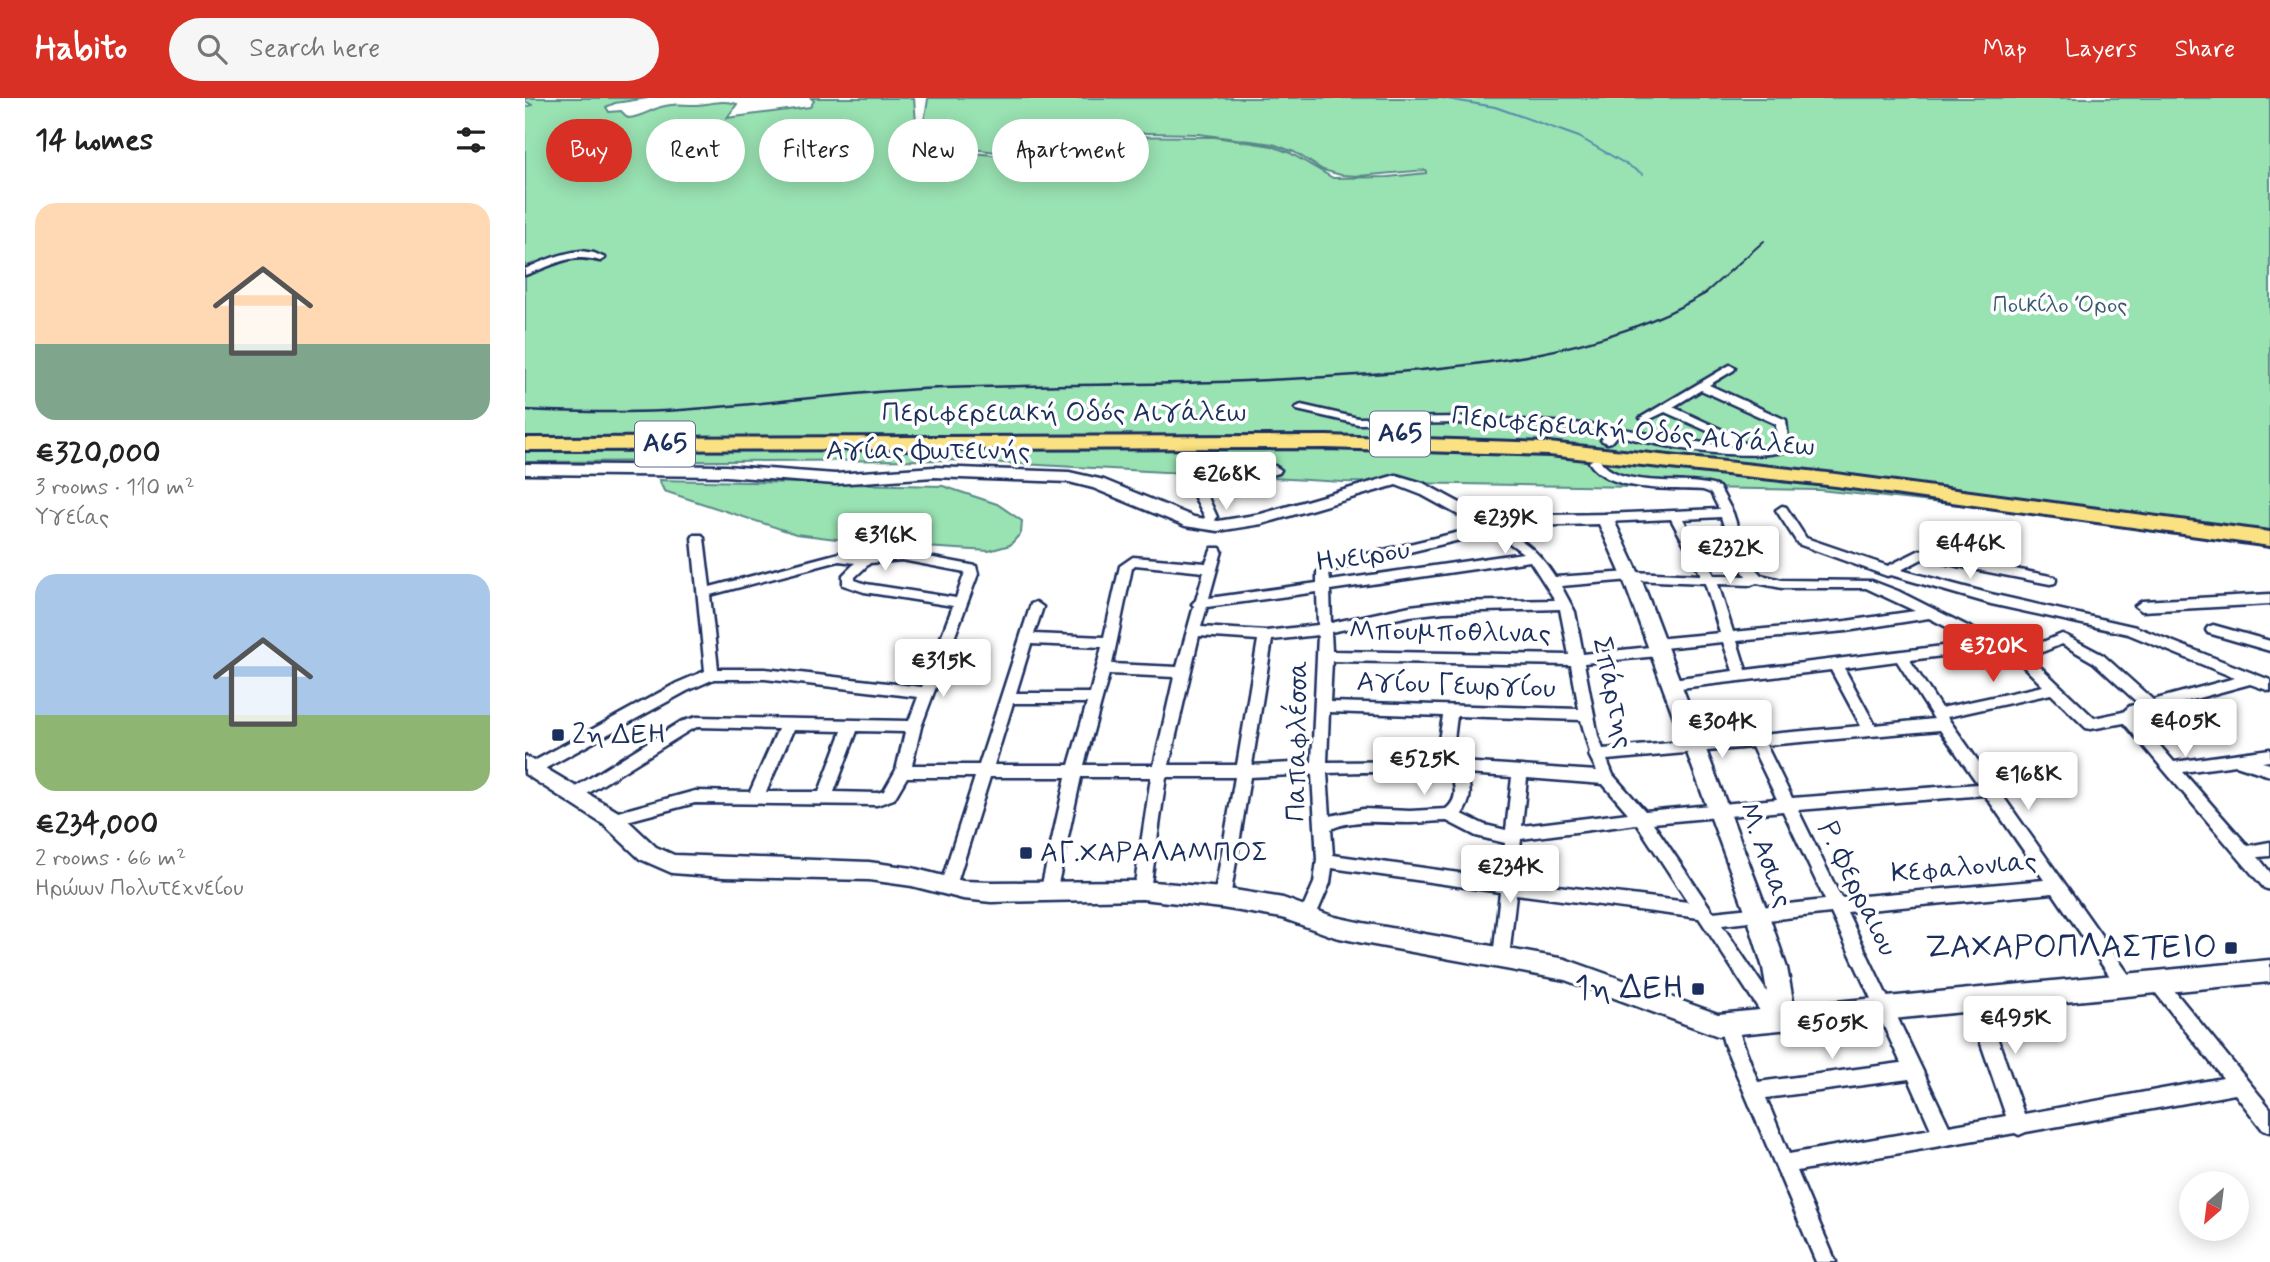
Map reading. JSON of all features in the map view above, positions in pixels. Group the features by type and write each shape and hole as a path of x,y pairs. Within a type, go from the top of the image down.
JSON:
{"highway":[{"name":"Περιφερειακή Οδός Αιγάλεω","path":"525,433 1084,432 1490,436 1679,451 2270,528"},
{"name":"Περιφερειακή Οδός Αιγάλεω","path":"525,444 1326,442 1549,449 1836,480 2270,539"}],"street":[{"path":"525,272 565,256 587,253 600,258"},
{"path":"1646,418 1730,368"},
{"path":"1301,408 1358,421 1473,419 1593,427 1611,435 1748,451 1770,452 1783,449 1782,422 1702,386"},
{"path":"1664,407 1725,435 1748,451"},
{"path":"1595,461 1602,474 1616,479 1709,487 1718,494 1727,513 1742,563 1747,572 1757,579"},
{"name":"Αγίας Φωτεινής","path":"525,469 726,471 835,479 934,472 1069,477 1098,484 1183,519 1206,525 1241,524 1396,480 1412,484 1471,515 1489,521 1727,513"},
{"path":"1206,525 1210,517 1200,491 1275,470"},
{"path":"1782,510 1802,541 1890,572 1991,599 2147,635 2270,686"},
{"path":"1675,515 1710,580 1741,676"},
{"name":"Μ. Ασιας","path":"1605,518 1631,576 1757,912 1775,968 1780,1019"},
{"name":"Σπάρτης","path":"1330,567 1485,530 1500,532 1534,556 1553,582 1570,622 1586,715 1597,755 1607,778 1642,819 1706,916 1780,1019"},
{"path":"698,538 712,674"},
{"path":"1142,890 1160,770 1199,604 1216,551"},
{"path":"1867,584 1875,574 1890,572 1920,554 2050,580"},
{"path":"612,819 695,797 877,799 889,795 903,771 914,727 971,569 902,556 866,560 839,557 703,593"},
{"name":"Ηνειρου","path":"1199,604 1534,556"},
{"path":"866,560 849,575 848,582 864,588 960,603"},
{"path":"1048,893 1075,769 1104,670 1128,562 1211,568"},
{"name":"Παπαφλέσσα","path":"1308,915 1322,883 1325,860 1319,768 1324,707 1323,573 1330,567"},
{"path":"1553,582 1631,576 1710,580 1757,579 1782,584 1867,584 1893,594 1990,645 2018,654 2091,724 2127,717 2135,710 2249,679"},
{"path":"2142,606 2270,599"},
{"path":"1194,631 1266,636 1325,630 1433,608 1564,604"},
{"path":"948,886 1036,607"},
{"name":"Μπουμποθλινας","path":"1325,656 1576,660 1730,636 1846,626 1930,613"},
{"path":"2018,654 2035,651 2094,621"},
{"path":"2213,630 2270,646"},
{"path":"1222,898 1266,636"},
{"path":"1027,639 1110,642"},
{"path":"2061,639 2089,650 2150,706"},
{"path":"1672,684 1990,645"},
{"path":"1902,657 1941,719 2126,985"},
{"path":"1836,666 1871,731"},
{"path":"1104,670 1182,672"},
{"path":"529,767 712,674 802,677 927,693"},
{"path":"1597,755 1871,731 1941,719 2055,688"},
{"path":"1009,698 1094,698"},
{"name":"Αγίου Γεωργίου","path":"1324,707 1586,715"},
{"path":"1449,815 1459,807 1463,789 1447,743 1451,711"},
{"path":"2127,717 2270,883"},
{"path":"574,794 685,726 697,722 914,727"},
{"path":"756,796 788,724"},
{"path":"824,798 851,727"},
{"name":"Ρ. Φερραιου","path":"1757,742 1886,1009 1943,1135"},
{"path":"2170,768 2270,755"},
{"path":"2234,759 2270,771"},
{"path":"903,771 1242,771 1455,766 1607,778"},
{"path":"529,767 612,819 648,853 672,864 724,868 869,871 983,892 1142,890 1222,898 1308,915 1335,927 1566,970 1707,1023 1728,1025 2157,982 2267,975"},
{"path":"1501,958 1520,773"},
{"path":"1322,826 1349,815 1406,818 1449,815 1496,836 1508,837 1514,834 1720,811 1990,789"},
{"path":"2244,853 2270,849"},
{"name":"Κεφαλονιας","path":"1325,860 1706,916 2056,886"},
{"path":"2157,982 2270,1123"},
{"path":"1975,1000 2019,1126"},
{"path":"1728,1025 1733,1044 1826,1262"},
{"path":"1755,1091 1913,1070"},
{"path":"1785,1164 1943,1135 2019,1126 2239,1084"}],"green space":[{"name":"Ποικίλο Όρος","path":"525,98 648,98 606,107 609,112 621,111 628,118 672,105 726,102 737,104 727,118 810,107 814,101 811,98 914,98 916,119 888,119 888,182 978,182 978,153 992,155 992,182 1149,182 1149,136 1215,137 1272,146 1290,153 1333,178 1388,177 1426,173 1426,170 1341,175 1323,170 1294,152 1273,144 1199,134 1149,133 1149,119 992,119 992,151 978,150 978,119 924,119 928,98 2270,98 2270,538 1819,490 1343,482 952,460 525,462 525,107 532,105 525,101"},
{"path":"659,480 943,486 997,504 1022,521 1021,533 1010,545 989,551 877,544 796,534 664,491"}],"waterway":[{"path":"1441,98 1495,107 1579,137 1643,174"}],"railway":[{"path":"1704,294 1764,241"},
{"path":"525,410 663,411 909,390 1242,381 1433,369 1529,356 1576,345 1621,332 1704,294"}],"place":[{"name":"2η ΔΕΗ","path":"558,735"},
{"name":"ΑΓ.ΧΑΡΑΛΑΜΠΟΣ","path":"1026,853"},
{"name":"ΖΑΧΑΡΟΠΛΑΣΤΕΙΟ","path":"2231,948"},
{"name":"1η ΔΕΗ","path":"1698,989"}]}
